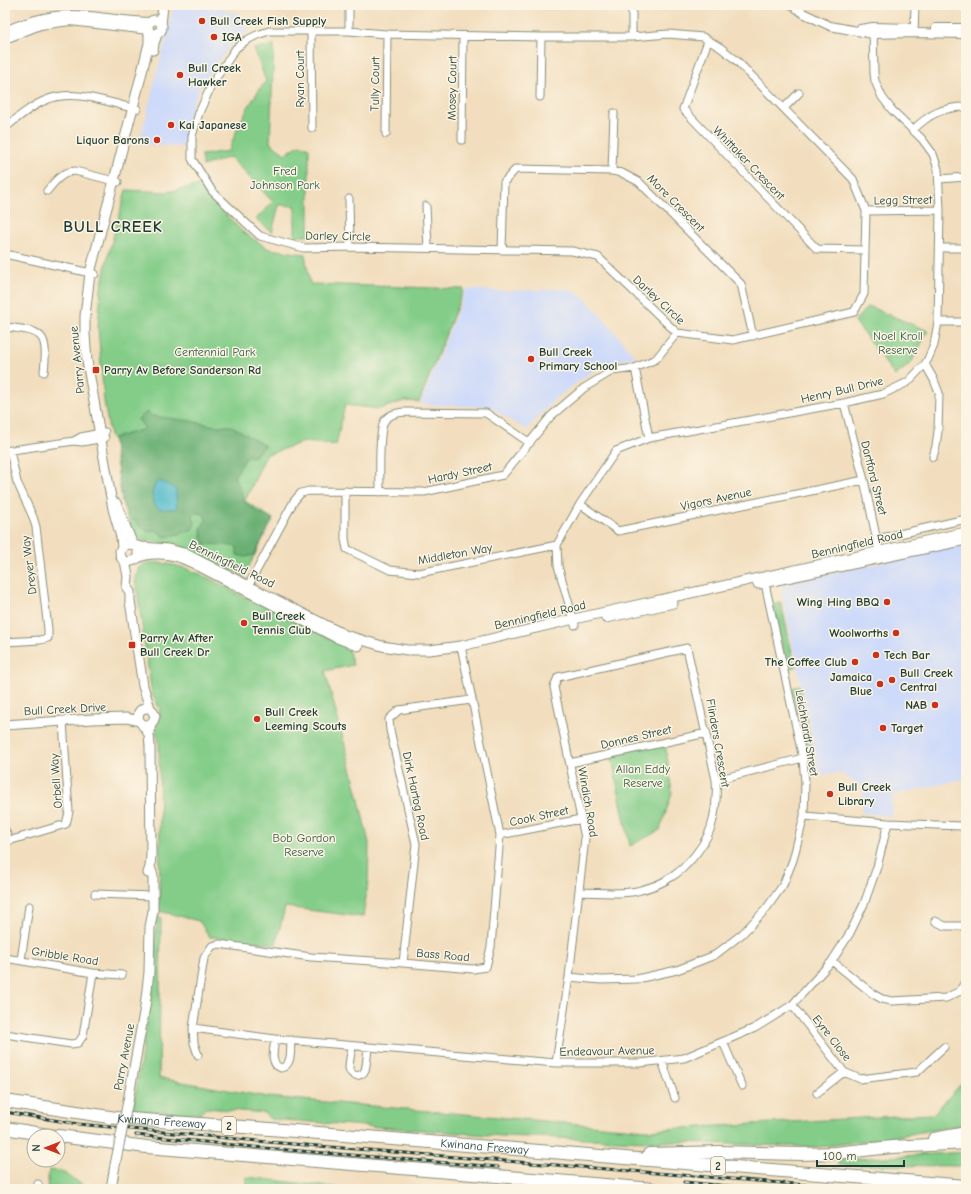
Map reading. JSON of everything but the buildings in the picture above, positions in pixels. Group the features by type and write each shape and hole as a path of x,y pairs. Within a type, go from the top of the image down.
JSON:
{"highway":[{"name":"Kwinana Freeway","path":"5,1100 116,1118 278,1129 586,1156 966,1186"},
{"path":"5,1128 26,1131"},
{"path":"892,1147 966,1133"},
{"path":"66,1137 147,1147 653,1189"},
{"path":"586,1156 720,1152 801,1154 835,1153 892,1147 966,1143"},
{"path":"518,1177 575,1189"}],"main road":[{"name":"Parry Avenue","path":"110,1189 146,1007 149,972 150,927 147,917 150,896 147,876 150,867 151,801 149,734 143,717 143,686 130,601 130,592 127,588 128,576 125,561 120,554 122,548 121,537 113,509 93,367 90,337 90,307 93,273 135,109 151,60 154,43 153,27 158,5"},
{"name":"Parry Avenue","path":"153,27 161,14 163,5"},
{"name":"Parry Avenue","path":"103,436 117,507 134,545 138,550 133,588 130,592"},
{"name":"Benningfield Road","path":"880,555 966,532"},
{"name":"Benningfield Road","path":"136,559 142,555 149,554 175,556 247,588 345,635 367,642 407,650 461,649 574,622 764,580 880,555 966,540"},
{"path":"122,548 127,544 134,545"},
{"name":"Benningfield Road","path":"134,545 146,548 168,549 184,553 247,588"},
{"path":"125,561 129,562 136,559"},
{"name":"Bull Creek Drive","path":"5,725 64,720 143,717"}],"street":[{"path":"349,5 349,31"},
{"path":"632,5 632,37"},
{"path":"792,5 803,13 830,26 855,30 966,28"},
{"path":"914,30 915,5"},
{"path":"5,31 33,20 56,16 78,15 138,22 153,27"},
{"path":"5,39 40,25 70,21 153,27"},
{"name":"Henry Bull Drive","path":"574,622 558,566 558,545 580,504 616,451 649,438 844,403 883,394 908,382 924,364 934,345 938,322 940,248 938,168 933,154 913,130 892,110 882,97 875,81 873,68 873,30"},
{"path":"914,30 966,34"},
{"name":"Darley Circle","path":"269,31 349,31 387,34 463,36 632,37 668,34 703,37 729,54 853,179 866,211 864,294 854,312 734,340 677,333 598,257 572,251 350,247 304,248 260,236 212,191 192,159 192,136 199,112 212,84 236,48 247,40 269,31"},
{"name":"Ryan Court","path":"311,31 312,128"},
{"name":"Tully Court","path":"386,134 387,34"},
{"name":"Mosey Court","path":"462,140 463,36"},
{"path":"540,97 541,37"},
{"name":"Whittaker Crescent","path":"708,41 682,109 817,250 865,250"},
{"path":"784,108 799,93"},
{"path":"5,128 20,116 46,100 60,97 77,96 135,109"},
{"path":"913,130 931,114 945,109 966,107"},
{"path":"612,172 614,113"},
{"name":"More Crescent","path":"502,250 504,182 516,169 622,173 639,182 741,284 753,336"},
{"path":"47,191 57,179 70,171 116,182"},
{"path":"939,179 966,177"},
{"path":"349,198 350,247"},
{"path":"426,206 428,248"},
{"name":"Legg Street","path":"866,211 940,210"},
{"path":"940,248 966,248"},
{"path":"5,254 93,273"},
{"path":"938,322 966,322"},
{"path":"5,327 40,335 44,340 44,372"},
{"name":"Hardy Street","path":"247,588 294,501 301,493 309,491 424,492 503,475 551,416 584,388 612,370 635,368 656,359 677,333"},
{"path":"924,364 934,380 939,393 938,431 933,457"},
{"path":"635,368 649,438"},
{"name":"Dartford Street","path":"844,403 864,480 880,555"},
{"path":"380,492 381,431 384,421 393,413 486,413 530,443"},
{"path":"8,451 74,441 82,442 103,436"},
{"name":"Dreyer Way","path":"5,642 40,640 48,638 36,527 17,482 8,451"},
{"name":"Vigors Avenue","path":"580,504 618,531 864,480"},
{"name":"Middleton Way","path":"345,491 345,539 347,549 390,570 419,573 558,545"},
{"path":"877,539 966,520"},
{"name":"Leichhardt Street","path":"569,977 601,980 637,979 677,970 715,955 742,934 766,909 783,885 793,860 804,816 805,782 803,760 764,580"},
{"name":"Flinders Crescent","path":"579,892 605,893 636,891 668,879 689,863 704,844 713,821 717,794 716,780 707,733 687,648"},
{"name":"Windich Road","path":"556,1063 569,977 585,838 554,687 558,677 687,648"},
{"name":"Bass Road","path":"198,1055 194,1042 193,1028 204,958 212,946 219,944 311,957 473,969 486,966 492,947 500,835 461,649"},
{"name":"Dirk Hartog Road","path":"403,963 416,844 390,730 389,719 399,710 471,700"},
{"name":"Orbell Way","path":"7,841 66,824 69,812 64,720"},
{"name":"Donnes Street","path":"570,763 707,733"},
{"path":"716,780 799,759 803,760"},
{"path":"804,816 888,823 961,826 966,829"},
{"name":"Cook Street","path":"500,835 581,819"},
{"name":"Endeavour Avenue","path":"193,1028 352,1047 556,1063 640,1063 684,1058 755,1028 792,1005 832,961 850,933 864,904 878,867 888,823"},
{"path":"5,830 7,841"},
{"path":"95,894 150,896"},
{"path":"21,960 29,906"},
{"path":"935,921 945,926 966,926"},
{"name":"Gribble Road","path":"5,958 93,973 122,975"},
{"path":"832,961 873,994 892,1002 946,998 960,991 966,980"},
{"path":"5,1034 71,1044 78,1042 83,1036 93,973"},
{"name":"Eyre Close","path":"792,1005 844,1072 860,1079 918,1072 944,1047"},
{"path":"275,1039 273,1061 276,1066 281,1068 286,1066 289,1062 291,1040"},
{"path":"723,1042 742,1086"},
{"path":"352,1047 349,1069 356,1076 362,1074 365,1070 368,1048"},
{"path":"662,1061 674,1098"},
{"path":"817,1094 844,1072"}],"shaded area":[{"path":"174,5 222,5 222,8 226,12 240,13 250,31 239,37 228,48 201,85 193,103 187,124 185,147 139,144"},
{"name":"Bull Creek Primary School","path":"466,289 502,291 570,289 585,298 636,357 611,362 587,375 555,399 526,430 490,407 420,404"},
{"name":"Bull Creek Central","path":"966,544 966,779 893,795 891,816 862,813 863,786 840,773 820,774 781,590 785,584"}],"green space":[{"name":"Fred Johnson Park","path":"274,45 270,143 285,154 301,144 309,148 309,236 295,236 295,206 279,205 272,232 256,219 273,202 230,157 203,166 201,155 229,151 244,114 266,81 254,49"},
{"name":"Centennial Park","path":"201,185 223,212 244,233 269,249 305,254 310,284 464,289 419,402 404,401 379,409 345,405 336,445 304,442 266,455 245,501 273,519 244,576 178,545 138,540 128,520 123,505 116,454 113,438 110,436 104,401 98,327 101,289 107,260 126,190 167,192"},
{"name":"Noel Kroll Reserve","path":"868,306 928,331 911,363 895,376 855,321"},
{"path":"147,412 152,416 215,426 232,426 265,446 254,456 246,458 234,477 241,489 243,501 259,513 273,519 254,555 245,557 237,555 237,547 205,544 201,531 206,520 204,514 192,514 195,522 193,529 184,533 165,537 156,530 148,532 127,515 122,501 113,438 145,429 138,419"},
{"name":"Bob Gordon Reserve","path":"147,563 173,565 198,573 246,598 247,596 348,648 353,665 325,671 354,779 369,843 368,883 363,917 285,907 276,944 210,937 199,921 159,911 159,742 155,729 158,724 160,711 152,695 135,577 139,567"},
{"path":"781,602 795,667 787,669 773,605"},
{"path":"799,685 813,753 808,753 805,750 792,691 793,688"},
{"name":"Allan Eddy Reserve","path":"665,742 672,793 660,830 630,846 611,754"},
{"path":"157,917 161,917 159,1078 268,1097 647,1130 933,1114 966,1079 966,1124 887,1138 819,1147 502,1136 270,1119 264,1113 206,1108 200,1114 133,1110 153,982"},
{"path":"966,1152 966,1166 838,1165 838,1160"},
{"path":"49,1170 61,1171 89,1189 47,1189"},
{"path":"246,1177 349,1189 246,1189"}],"water":[{"path":"160,481 176,489 177,509 159,509 154,504 152,494 155,484"}],"railway":[{"path":"5,1112 78,1124 268,1142 856,1189"},
{"path":"136,1135 264,1148 498,1167"},
{"path":"684,1182 762,1189"}],"place":[{"name":"Bull Creek Fish Supply","path":"202,21"},
{"name":"IGA","path":"214,37"},
{"name":"Bull Creek Hawker","path":"180,75"},
{"name":"Kai Japanese","path":"171,125"},
{"name":"Liquor Barons","path":"157,140"},
{"name":"Bull Creek Primary School","path":"531,359"},
{"name":"Parry Av Before Sanderson Rd","path":"96,370"},
{"name":"Wing Hing BBQ","path":"887,602"},
{"name":"Bull Creek Tennis Club","path":"244,623"},
{"name":"Woolworths","path":"896,633"},
{"name":"Parry Av After Bull Creek Dr","path":"132,645"},
{"name":"Tech Bar","path":"876,655"},
{"name":"The Coffee Club","path":"855,662"},
{"name":"Bull Creek Central","path":"892,680"},
{"name":"Jamaica Blue","path":"880,684"},
{"name":"NAB","path":"935,705"},
{"name":"Bull Creek Leeming Scouts","path":"257,719"},
{"name":"Target","path":"883,728"},
{"name":"Bull Creek Library","path":"830,794"}],"district":[{"name":"BULL CREEK","path":"113,227"}]}
